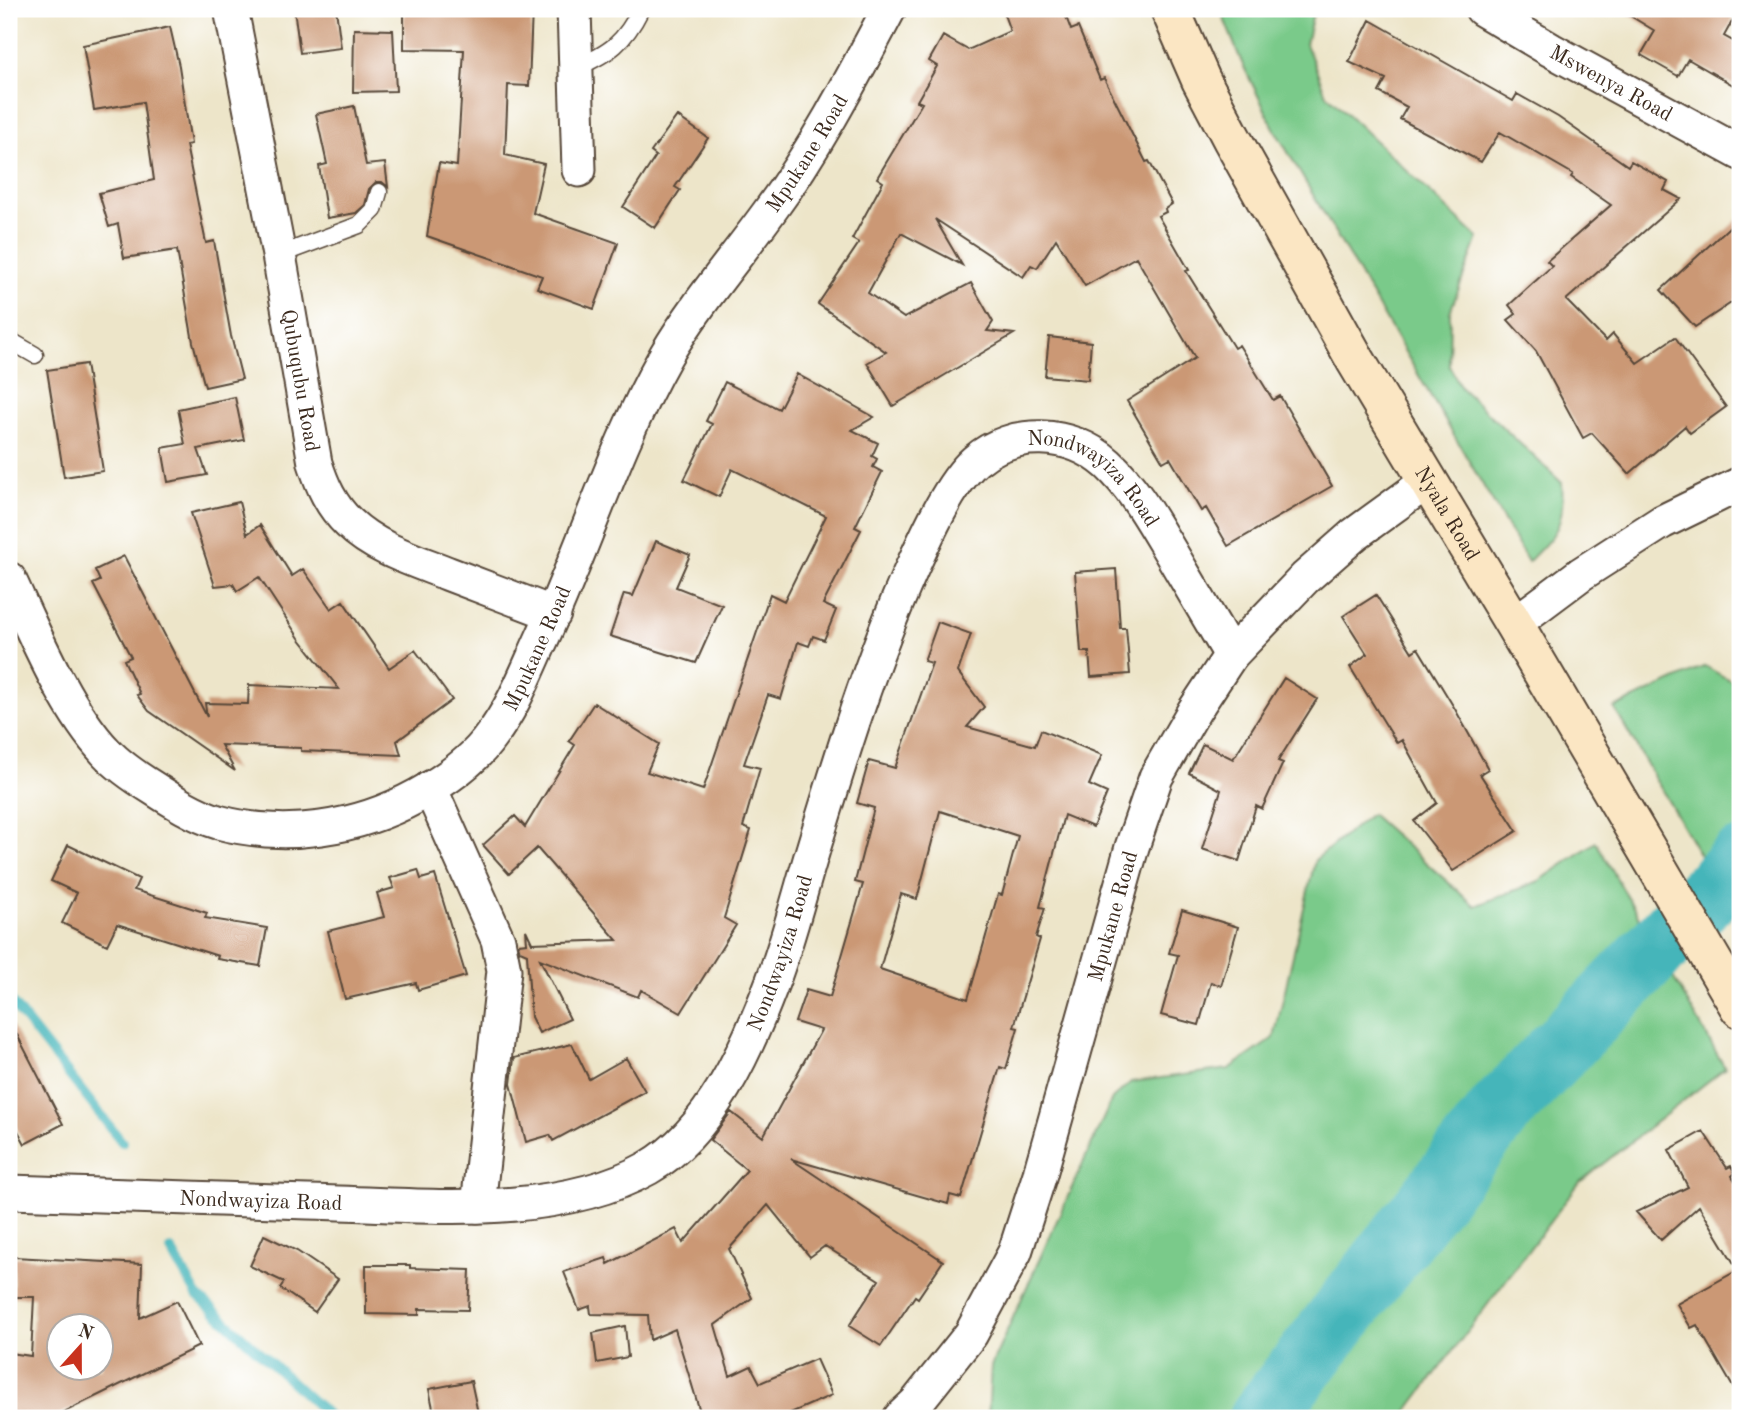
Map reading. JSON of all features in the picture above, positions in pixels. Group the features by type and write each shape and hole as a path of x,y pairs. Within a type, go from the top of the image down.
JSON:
{"street":[{"name":"Qubuqubu Road","path":"231,9 322,485 332,503 349,522 373,541 401,555 554,614"},
{"path":"574,9 579,170"},
{"name":"Mpukane Road","path":"9,579 78,718 107,753 177,804 216,821 293,831 359,820 404,803 430,788 456,771 491,738 515,697 554,614 620,448 667,355 702,300 805,160 888,9"},
{"name":"Nyala Road","path":"1170,9 1201,79 1232,139 1356,361 1740,1008"},
{"name":"Mswenya Road","path":"1482,9 1740,153"},
{"name":"Nondwayiza Road","path":"9,1192 478,1206 581,1195 650,1167 686,1139 716,1101 752,1031 773,981 855,713 883,634 926,537 960,478 976,460 1006,445 1029,437 1056,438 1085,448 1107,463 1153,522 1231,655"},
{"name":"Mpukane Road","path":"900,1418 916,1403 971,1334 1014,1252 1040,1174 1132,847 1156,777 1194,711 1231,655 1305,578 1345,542 1428,481"},
{"path":"1514,624 1581,574 1662,523 1740,484"},
{"path":"430,788 498,940 502,957 502,989 478,1206"}],"lane":[{"path":"576,68 614,48 631,29 641,9"},
{"path":"279,255 359,225 374,210 379,192"},
{"path":"9,340 35,355"}],"green space":[{"path":"1220,9 1314,9 1306,44 1326,94 1478,238 1450,312 1449,365 1461,388 1562,483 1562,509 1557,528 1528,562 1275,130 1242,63"},
{"path":"1705,666 1740,686 1740,924 1614,708"},
{"path":"1371,814 1475,906 1539,881 1596,842 1725,1068 1580,1182 1402,1418 988,1418 991,1366 1112,1099 1131,1082 1229,1069 1274,1038 1315,860"}],"building":[{"path":"294,9 336,9 341,48 300,53"},
{"path":"404,9 532,9 529,86 508,85 505,155 544,164 533,213 618,243 594,309 537,288 542,276 427,236 439,163 457,166 464,50 404,49"},
{"path":"1002,9 1063,9 1071,30 1078,27 1100,80 1104,78 1146,162 1149,161 1172,204 1165,209 1166,212 1158,216 1189,270 1186,271 1234,348 1239,345 1273,400 1280,396 1332,486 1228,546 1206,508 1201,511 1170,458 1163,462 1127,401 1195,358 1136,257 1085,286 1056,239 1037,268 1031,265 1023,277 935,219 962,265 901,233 868,293 904,318 971,283 993,322 987,331 1014,334 893,406 867,363 886,352 818,304 859,243 852,239 883,182 877,178 922,103 917,101 937,66 929,61 943,36 968,50 1010,31"},
{"path":"1619,9 1739,9 1724,36 1740,45 1740,89 1688,59 1678,76 1641,55 1655,31"},
{"path":"1370,20 1513,101 1517,94 1558,117 1628,166 1631,161 1668,182 1664,190 1681,199 1566,300 1606,341 1613,334 1637,363 1675,337 1726,407 1690,433 1685,426 1629,474 1592,433 1583,438 1536,351 1508,320 1516,314 1509,305 1552,266 1547,261 1611,205 1571,177 1573,174 1500,132 1481,162 1400,119 1407,107 1379,92 1386,79 1349,62"},
{"path":"170,27 191,144 186,145 206,243 214,241 231,336 242,379 205,387 193,342 177,250 124,258 118,224 109,227 99,193 154,180 143,102 94,110 83,45"},
{"path":"354,29 393,30 396,91 353,92"},
{"path":"354,106 366,165 385,163 388,187 382,182 376,182 369,189 365,205 356,213 327,218 319,166 327,164 316,114"},
{"path":"677,116 708,138 675,187 680,190 655,228 623,207 656,156 651,152"},
{"path":"1740,217 1740,297 1695,327 1661,290"},
{"path":"1049,337 1091,342 1088,380 1045,376"},
{"path":"86,364 103,471 64,477 47,370"},
{"path":"797,374 874,417 852,430 878,443 872,456 877,459 873,467 882,472 855,527 861,530 823,604 836,610 824,640 813,636 809,646 798,642 781,699 768,695 744,764 760,768 743,827 751,830 724,918 736,925 681,1013 641,990 638,997 540,959 570,1019 539,1033 531,1017 527,954 520,951 518,944 527,943 526,930 532,943 617,940 537,848 509,874 483,845 515,816 525,827 575,745 569,741 594,703 659,744 647,772 703,790 770,594 784,601 826,516 732,469 719,497 684,480 712,424 706,421 725,382 779,409"},
{"path":"235,397 244,440 198,449 207,475 168,482 162,448 185,444 178,409"},
{"path":"239,502 247,534 260,525 292,576 303,569 331,609 343,601 389,668 415,650 452,700 397,741 401,755 221,745 235,771 149,711 137,695 140,694 124,660 131,657 93,584 100,581 95,570 124,556 207,717 205,703 248,704 249,685 339,689 299,638 259,577 237,591 233,584 215,586 191,513"},
{"path":"656,541 690,555 676,587 722,605 696,663 610,636 624,594 633,596"},
{"path":"1116,569 1120,628 1126,628 1130,674 1091,677 1089,652 1081,652 1075,572"},
{"path":"1376,595 1412,652 1418,648 1455,709 1488,769 1480,774 1517,831 1453,871 1414,821 1437,803 1402,740 1397,743 1350,667 1367,654 1343,616"},
{"path":"938,622 971,634 958,672 984,707 967,727 1035,746 1041,730 1102,755 1089,785 1107,793 1093,827 1064,815 1040,907 1045,908 1036,937 1040,939 1014,1027 1018,1028 1006,1069 1000,1067 961,1198 950,1195 948,1204 791,1159 943,1261 881,1346 849,1326 879,1280 825,1246 810,1257 768,1205 729,1249 752,1298 715,1325 730,1376 751,1366 760,1383 816,1359 832,1395 779,1418 702,1418 675,1329 650,1340 648,1315 591,1314 590,1306 579,1310 564,1272 606,1258 608,1264 676,1229 683,1243 747,1170 710,1140 731,1112 763,1137 821,1030 795,1022 806,990 830,997 863,884 855,882 874,808 857,803 869,761 895,768 932,663 924,661","holes":["940,811 1018,836 1002,895 998,894 968,999 880,969 901,894 917,899"]},
{"path":"1284,678 1317,699 1278,761 1283,763 1262,809 1256,806 1239,861 1202,849 1221,790 1189,773 1203,744 1233,759"},
{"path":"68,845 139,879 134,890 207,913 205,918 267,928 260,966 217,959 218,956 117,924 107,945 62,923 77,893 51,881"},
{"path":"418,870 421,879 435,875 466,976 418,990 416,983 345,999 328,931 384,917 377,893 394,888 390,878"},
{"path":"1182,910 1238,927 1221,986 1211,982 1199,1025 1161,1015 1178,955 1169,953"},
{"path":"9,1019 63,1124 25,1144 9,1114"},
{"path":"572,1044 589,1079 626,1058 645,1091 553,1141 550,1135 526,1142 511,1084 514,1058"},
{"path":"1703,1131 1727,1168 1731,1166 1735,1173 1732,1176 1740,1189 1740,1399 1697,1325 1691,1328 1677,1304 1738,1270 1699,1206 1661,1240 1636,1212 1688,1187 1669,1150"},
{"path":"264,1235 297,1251 338,1279 315,1312 280,1288 284,1282 250,1266"},
{"path":"14,1257 142,1264 140,1318 177,1301 199,1346 52,1418 9,1418 9,1353 31,1356 34,1297 13,1297"},
{"path":"366,1265 410,1265 410,1268 470,1270 468,1310 419,1309 419,1315 366,1314"},
{"path":"625,1326 628,1357 597,1363 593,1333"},
{"path":"471,1381 479,1418 435,1418 429,1389"}],"waterway":[{"path":"1262,1418 1500,1111 1740,861"},
{"path":"9,999 122,1142"},
{"path":"171,1250 197,1295 331,1418"}]}
